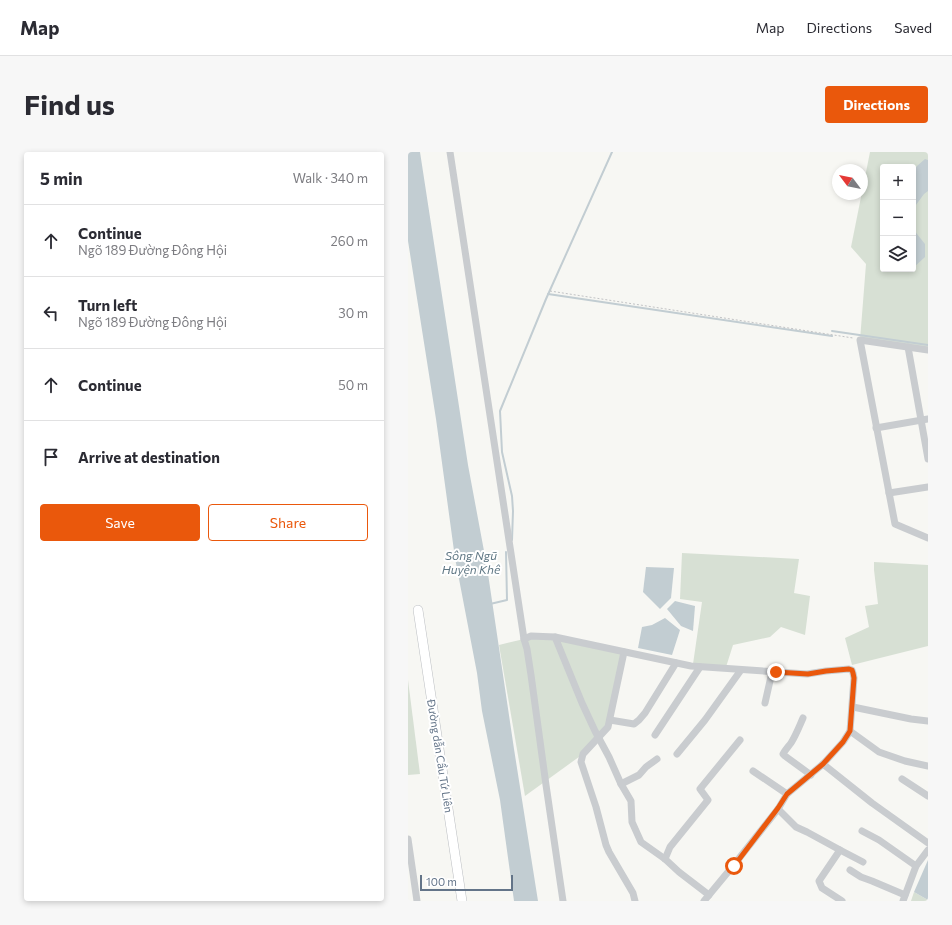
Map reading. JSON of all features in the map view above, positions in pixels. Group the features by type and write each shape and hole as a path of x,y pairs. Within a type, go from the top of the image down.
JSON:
{"main road":[{"name":"Đường dẫn Cầu Tứ Liên","path":"418,610 462,901"}],"street":[{"path":"450,152 524,639 531,675 563,901"},
{"path":"928,350 860,340 895,524 928,538"},
{"path":"908,347 925,419 928,458"},
{"path":"876,428 925,419"},
{"path":"889,493 928,487"},
{"path":"524,639 531,636 555,637 691,666 808,674 826,671 852,670 854,678 853,707 850,731 843,742 823,764 787,794 734,866 704,901"},
{"path":"555,637 582,703 621,784 631,801 632,822 641,842 665,859 709,895"},
{"path":"624,652 608,726 599,738 583,754 581,762 596,807 606,845 633,893 635,901"},
{"path":"610,720 634,724 639,720 645,713 676,663"},
{"path":"655,735 700,666"},
{"path":"677,754 705,720 742,670"},
{"path":"765,703 772,672"},
{"path":"853,707 928,721"},
{"path":"803,718 797,733 783,754 811,775"},
{"path":"850,731 879,752 905,761 928,766"},
{"path":"665,859 670,847 708,800 700,789 740,740"},
{"path":"621,784 639,775 646,767 657,759"},
{"path":"823,764 872,803 928,843"},
{"path":"753,771 787,794"},
{"path":"902,779 928,796"},
{"path":"778,808 796,827 863,862"},
{"path":"862,831 879,840 916,866"},
{"path":"408,839 417,901"},
{"path":"840,850 818,881 822,888 842,901"},
{"path":"850,870 904,898 916,866 928,850"},
{"path":"408,891 416,890"}],"path":[{"path":"550,291 850,337 860,340"}],"shaded area":[{"path":"870,152 928,152 928,350 860,340 866,264 851,247 860,200 868,200 868,164"},
{"path":"682,553 799,559 794,593 810,596 805,635 781,627 770,637 733,645 726,667 693,664 702,602 680,599"},
{"path":"874,562 928,565 928,646 852,665 845,638 869,627 865,606 878,604"},
{"path":"555,637 624,652 610,720 583,754 525,796 499,645 524,639"},
{"path":"408,680 420,774 408,775"},
{"path":"914,892 928,900 928,901 911,901"}],"water":[{"name":"Sông Ngũ Huyện Khê","path":"408,152 420,152 468,465 487,567 538,901 514,901 500,800 482,711 477,673 455,558 436,419 408,241"},
{"path":"925,159 928,160 928,191 916,205 916,168"},
{"path":"916,233 925,244 925,257 916,265"},
{"path":"646,567 674,568 671,598 660,609 643,592"},
{"path":"675,601 695,606 693,631 681,626 667,609"},
{"path":"665,618 680,630 672,655 638,648 642,627 652,625"},
{"path":"928,860 928,900 914,892"}],"waterway":[{"path":"512,540 512,496 502,452 500,411 546,299 612,152"},
{"path":"548,294 832,336"},
{"path":"832,331 928,345"},
{"path":"490,604 507,600 506,552"}],"route":[{"path":"734,866 787,794 823,764 843,742 850,731 854,678 852,670 826,671 808,674 776,672"}]}
